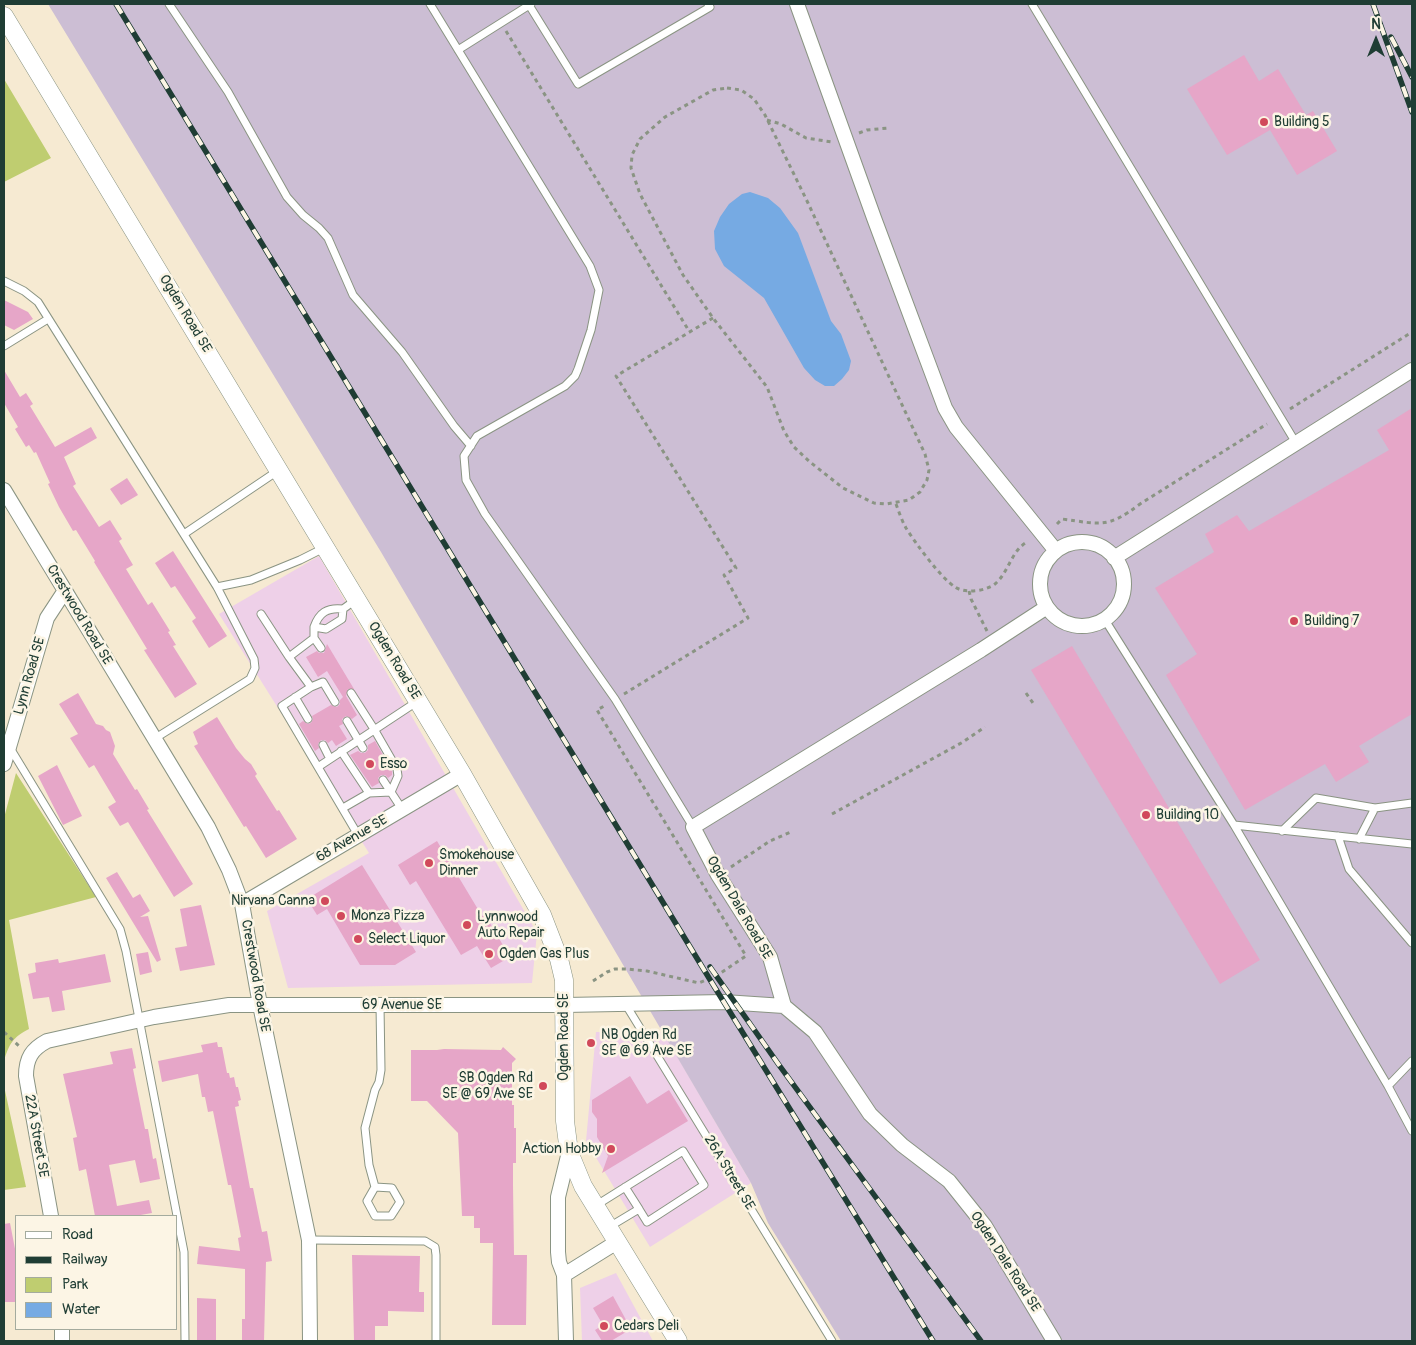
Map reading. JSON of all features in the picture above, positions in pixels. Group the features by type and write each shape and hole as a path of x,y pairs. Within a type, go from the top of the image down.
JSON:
{"street":[{"path":"798,4 877,228 945,408 956,427 1056,551"},
{"name":"Ogden Road SE","path":"4,16 326,547 350,604 418,701 542,915 559,959 564,980 564,1121 569,1152 583,1186 678,1341"},
{"path":"1114,558 1412,370"},
{"name":"Crestwood Road SE","path":"4,490 208,827 229,870 242,904 260,1005 309,1240 310,1341"},
{"path":"1084,542 1097,545 1114,558 1122,574 1124,586 1121,600 1105,620 1091,625 1077,626 1063,622 1051,613 1043,601 1040,587 1042,572 1048,559 1056,551 1071,544 1084,542"},
{"name":"Lynn Road SE","path":"4,764 6,742 47,618 64,592"},
{"path":"693,828 981,650 1047,607"},
{"name":"68 Avenue SE","path":"242,904 462,774"},
{"name":"Ogden Dale Road SE","path":"693,828 718,875 770,957 784,1006 815,1032 870,1114 902,1144 949,1181 985,1226 1054,1341"},
{"name":"69 Avenue SE","path":"30,1056 36,1046 47,1041 138,1020 206,1007 229,1005 565,1005 724,1002 784,1006"},
{"name":"22A Street SE","path":"30,1056 26,1064 26,1076 51,1215"},
{"path":"566,1341 564,1275 559,1262 558,1252 558,1197 569,1152"},
{"path":"564,1275 613,1234"}],"lane":[{"path":"170,4 228,92 287,197 328,238 353,294 402,352 454,426 471,446"},
{"path":"430,4 590,266 599,290 591,330 575,376 565,386 477,436 464,456 466,480 485,514 615,699 693,828"},
{"path":"458,50 530,4 578,84 710,7 708,4"},
{"path":"1032,4 1296,443"},
{"path":"4,281 38,302 217,586 254,659 255,668 250,679 154,739"},
{"path":"4,346 48,319"},
{"path":"184,534 279,469"},
{"path":"217,586 251,580 326,547"},
{"path":"321,648 314,638 314,627 318,616 333,607 350,604"},
{"path":"314,627 326,629 342,619 350,604"},
{"path":"261,614 311,687"},
{"path":"1105,620 1234,825 1388,1086 1412,1131"},
{"path":"289,657 314,638"},
{"path":"335,702 323,682 311,687 282,706 358,835"},
{"path":"351,693 397,770 398,776 391,792"},
{"path":"295,697 308,719"},
{"path":"318,767 418,701"},
{"path":"347,722 363,748"},
{"path":"6,742 120,928 177,1215"},
{"path":"323,745 330,759"},
{"path":"341,751 369,792"},
{"path":"383,780 402,810"},
{"path":"343,808 369,792 391,792"},
{"path":"1282,830 1316,798 1375,808 1412,803"},
{"path":"1359,839 1375,808"},
{"path":"1234,825 1412,844"},
{"path":"1338,836 1349,869 1412,943"},
{"name":"26A Street SE","path":"626,1004 832,1341"},
{"path":"376,1187 369,1165 366,1128 381,1070 380,1005"},
{"path":"1388,1086 1412,1061"},
{"path":"595,1206 625,1187 683,1151 704,1185 647,1222 625,1187"},
{"path":"376,1187 392,1188 400,1202 391,1216 375,1216 367,1201 376,1187"},
{"path":"613,1234 639,1209"},
{"path":"178,1222 184,1252 185,1341"},
{"path":"309,1240 425,1241 435,1248 436,1341"}],"path":[{"path":"501,23 689,331"},
{"path":"728,88 742,90 754,99 767,120 925,454 929,470 927,480 920,492 909,500 896,504 874,503 860,498 843,488 794,448 784,431 767,388 712,318 683,275 640,194 631,168 632,155 640,139 665,117 713,90 728,88"},
{"path":"767,120 781,124 806,138 834,142"},
{"path":"856,134 867,130 889,128"},
{"path":"623,694 748,618 724,575 736,568 616,376 712,318"},
{"path":"1290,409 1412,332"},
{"path":"1057,524 1062,519 1086,523 1107,523 1123,516 1267,424"},
{"path":"896,504 906,528 944,577 957,589 969,591 982,590 994,584 1009,566 1019,546 1027,542"},
{"path":"969,591 987,631"},
{"path":"1026,693 1033,703"},
{"path":"593,981 606,972 626,969 660,973 699,983 716,976 746,956 597,710 606,704"},
{"path":"832,814 962,742 985,727"},
{"path":"731,867 770,840 793,831"},
{"path":"4,1032 30,1056"}],"shaded area":[{"path":"48,4 1412,4 1412,1341 841,1341 768,1223 751,1183 381,552"},
{"path":"319,556 537,933 532,983 288,988 267,911 369,853 219,614"},
{"path":"596,1032 663,1032 751,1183 650,1247 586,1141"},
{"path":"616,1273 653,1341 582,1341 580,1288"}],"green space":[{"path":"4,79 51,158 4,182"},
{"path":"16,773 96,897 9,920 29,1029 12,1042 4,1061 4,818"},
{"path":"4,1086 26,1187 4,1190"}],"water":[{"path":"750,192 768,198 780,208 798,233 831,321 841,334 851,361 849,370 834,386 825,386 815,380 804,368 764,298 724,266 715,249 714,231 720,217 729,204 742,194"}],"building":[{"name":"Building 5","path":"1244,55 1259,81 1278,69 1306,115 1313,111 1337,151 1297,175 1270,130 1227,155 1187,89"},
{"path":"4,300 28,312 33,319 14,330 4,325"},
{"path":"4,370 20,397 26,393 33,404 30,406 55,447 91,427 97,438 64,457 76,484 73,486 99,527 110,520 122,539 119,541 133,565 126,569 148,605 152,602 170,631 168,632 176,645 173,646 197,684 175,698 144,650 147,649 95,561 76,530 73,531 59,507 36,452 34,453 29,445 26,447 15,429 18,427 4,403"},
{"name":"Building 7","path":"1412,408 1412,714 1359,746 1369,762 1336,782 1325,764 1245,810 1166,675 1197,654 1155,588 1214,552 1205,534 1237,515 1249,531 1389,450 1377,430"},
{"path":"127,478 138,495 121,505 110,489"},
{"path":"173,551 227,636 209,648 192,621 196,618 175,586 171,588 155,563"},
{"path":"327,644 354,689 348,689 346,696 357,715 352,719 346,716 342,719 343,724 339,726 347,739 336,746 332,740 328,743 325,740 321,740 318,744 319,748 315,751 299,724 303,721 308,724 311,723 312,716 331,705 337,707 343,697 327,671 318,677 306,657 317,651 324,653"},
{"name":"Building 10","path":"1072,646 1260,960 1220,984 1031,670"},
{"path":"78,693 96,724 103,726 110,732 115,746 113,754 135,790 137,789 149,809 147,810 193,884 174,897 128,822 120,826 108,807 116,802 94,765 89,768 70,738 78,734 59,704"},
{"path":"217,717 236,748 251,764 257,774 255,776 297,839 266,858 246,826 244,827 194,746 198,744 193,732"},
{"path":"375,741 392,771 392,775 388,778 385,775 381,775 378,778 379,783 372,787 350,755 358,751 365,753 368,750 368,745"},
{"path":"57,765 82,816 63,825 38,776"},
{"path":"437,841 482,916 485,915 510,957 491,968 477,946 461,955 416,881 410,885 398,865"},
{"path":"362,865 416,952 395,965 360,965 327,909 317,915 307,899"},
{"path":"117,872 133,898 140,894 150,911 140,917 148,916 161,960 157,962 106,878"},
{"path":"201,905 215,965 180,971 175,948 187,946 180,909"},
{"path":"148,952 152,972 140,975 136,954"},
{"path":"105,954 111,982 62,991 65,1010 52,1012 49,997 33,999 28,974 36,972 35,963 58,959 59,963"},
{"path":"217,1042 218,1047 222,1047 227,1073 229,1073 230,1078 234,1077 236,1087 238,1087 241,1100 238,1101 239,1106 235,1107 250,1188 253,1188 262,1232 267,1231 272,1261 266,1262 264,1341 242,1341 242,1319 245,1319 245,1269 197,1264 199,1246 240,1251 238,1238 241,1237 231,1185 228,1185 213,1111 208,1112 205,1097 202,1097 198,1074 162,1082 158,1061 203,1052 201,1045"},
{"path":"503,1047 516,1059 512,1063 512,1105 514,1105 514,1128 516,1128 516,1163 513,1163 514,1255 527,1255 526,1325 492,1325 493,1243 480,1243 480,1228 474,1228 474,1216 462,1216 458,1133 427,1101 411,1101 411,1050 501,1050"},
{"path":"132,1048 136,1068 133,1069 145,1129 148,1129 153,1159 156,1158 160,1179 140,1183 135,1160 109,1165 117,1206 149,1200 152,1213 141,1215 95,1215 86,1169 79,1171 73,1138 77,1137 63,1074 113,1064 110,1052"},
{"path":"630,1076 647,1104 669,1090 688,1121 602,1173 608,1156 597,1137 597,1119 592,1112 592,1100"},
{"path":"10,1223 15,1249 15,1302 4,1302 4,1224"},
{"path":"352,1255 420,1256 419,1292 424,1292 424,1312 388,1311 388,1326 375,1326 375,1341 354,1341"},
{"path":"613,1296 631,1329 611,1341 602,1341 595,1330 603,1325 593,1308"},
{"path":"197,1298 216,1299 216,1341 197,1341"}],"railway":[{"path":"116,4 709,978 933,1341"},
{"path":"1373,4 1412,112"},
{"path":"1391,37 1412,77"},
{"path":"710,967 779,1065 981,1341"}],"place":[{"name":"Building 5","path":"1264,122"},
{"name":"Building 7","path":"1294,621"},
{"name":"Esso","path":"370,764"},
{"name":"Building 10","path":"1146,815"},
{"name":"Smokehouse Dinner","path":"429,863"},
{"name":"Nirvana Canna","path":"325,901"},
{"name":"Monza Pizza","path":"341,916"},
{"name":"Lynnwood Auto Repair","path":"467,925"},
{"name":"Select Liquor","path":"358,939"},
{"name":"Ogden Gas Plus","path":"489,954"},
{"name":"NB Ogden Rd SE @ 69 Ave SE","path":"591,1043"},
{"name":"SB Ogden Rd SE @ 69 Ave SE","path":"543,1086"},
{"name":"Action Hobby","path":"611,1149"},
{"name":"Cedars Deli","path":"604,1326"}]}
